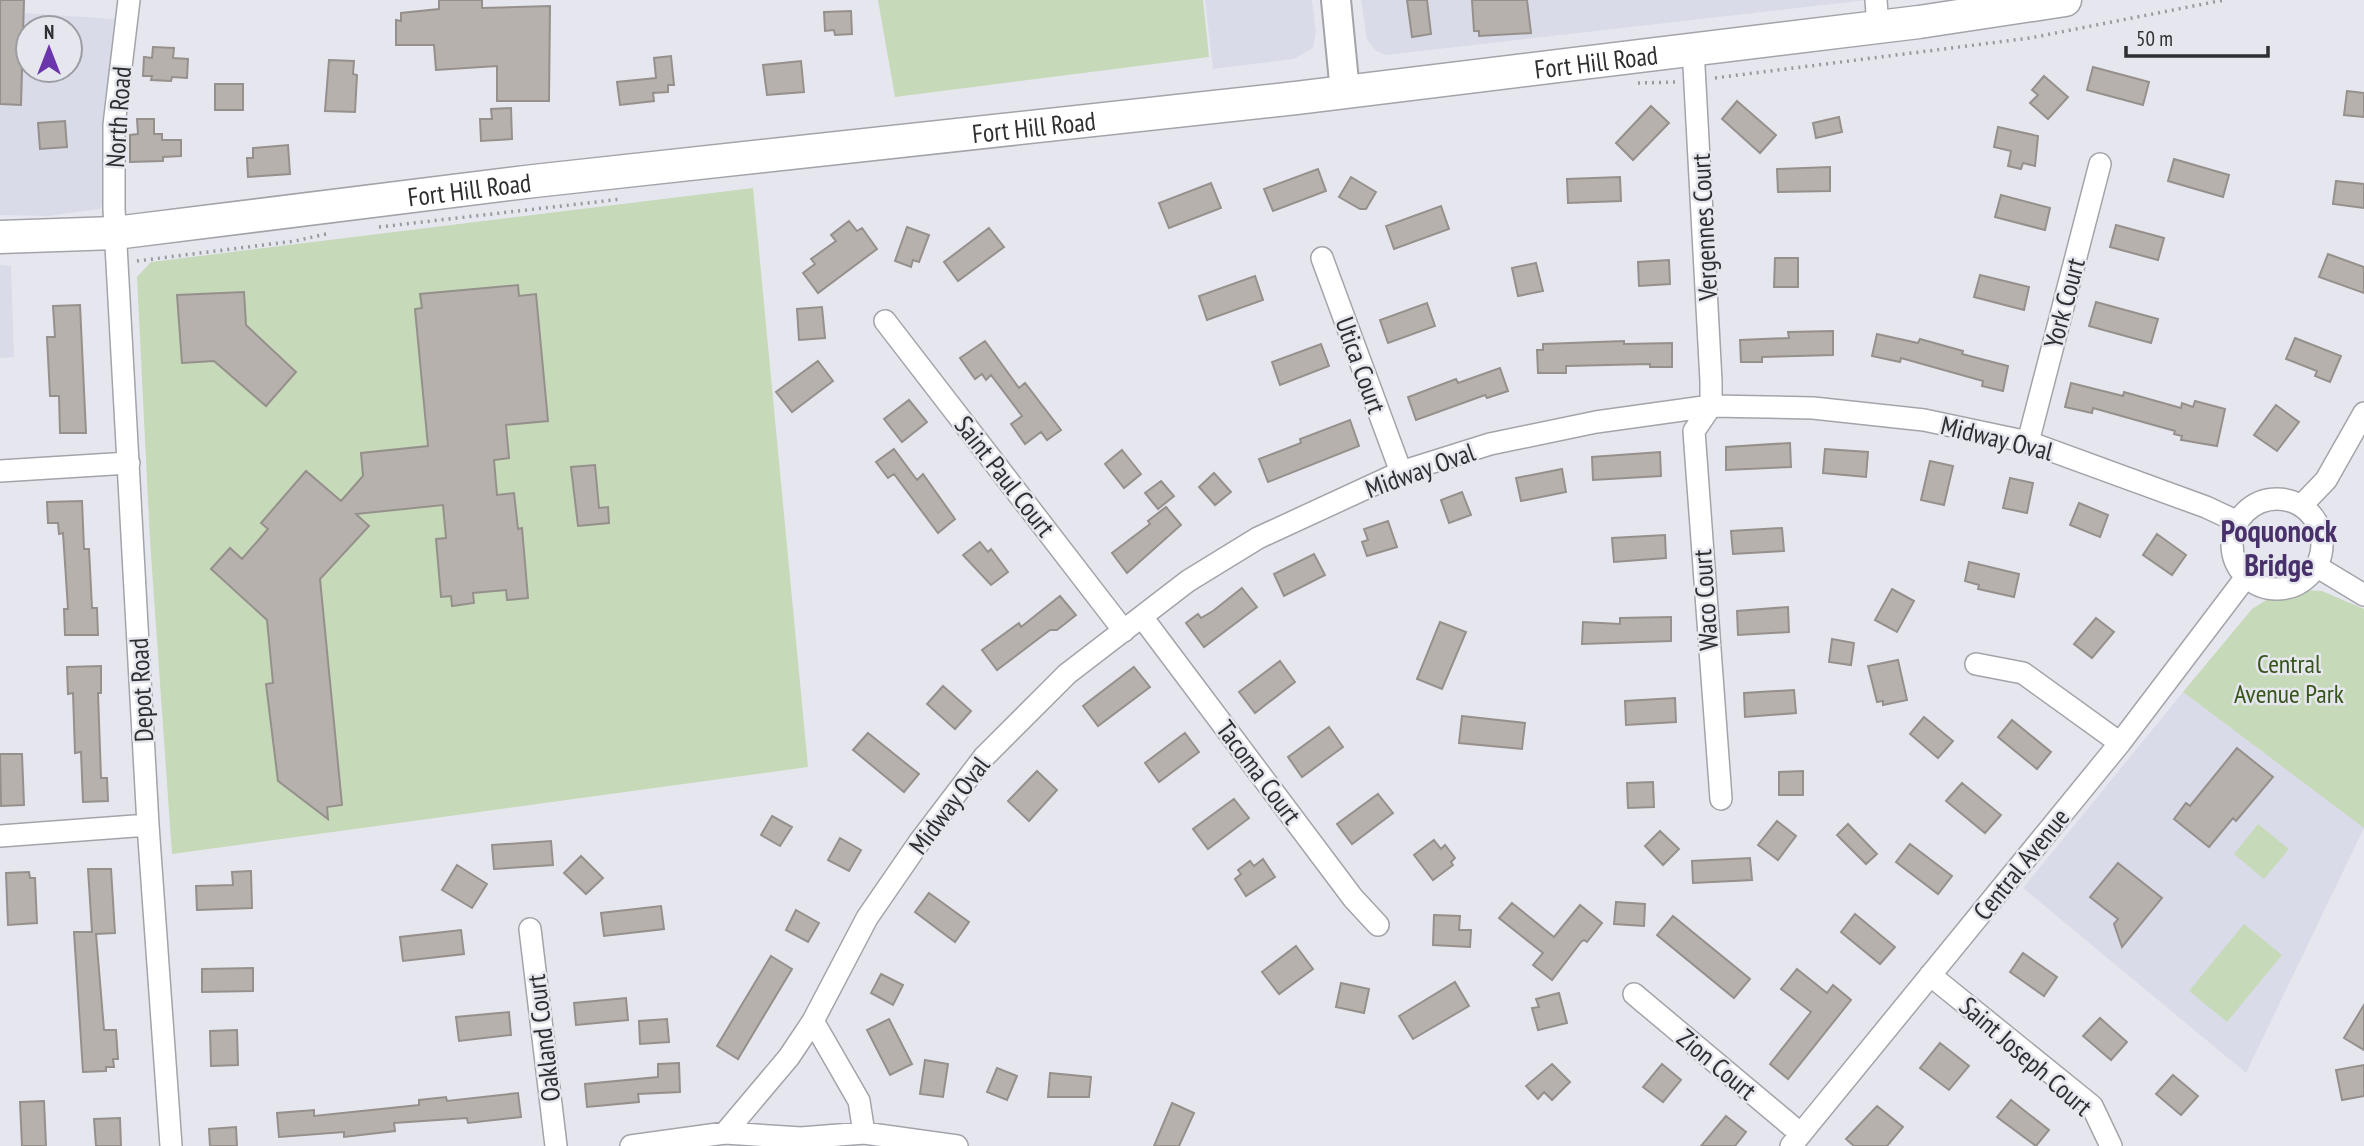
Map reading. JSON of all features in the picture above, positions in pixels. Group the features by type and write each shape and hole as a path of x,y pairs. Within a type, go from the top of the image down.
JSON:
{"main road":[{"path":"1336,0 1345,92"},
{"name":"Fort Hill Road","path":"0,237 116,233 534,181 1345,92 1693,48 1877,14 2065,0"}],"street":[{"name":"North Road","path":"116,233 114,125 128,0"},
{"name":"Vergennes Court","path":"1693,48 1704,217 1710,406"},
{"name":"York Court","path":"2028,442 2100,164"},
{"name":"Depot Road","path":"116,233 148,825 171,1146"},
{"name":"Utica Court","path":"1322,258 1401,472"},
{"name":"Saint Paul Court","path":"886,321 1124,631"},
{"name":"Midway Oval","path":"725,1133 789,1057 813,1021 867,918 984,757 1067,674 1188,581 1258,538 1401,472 1489,444 1596,422 1710,406 1813,408 1924,420 2028,442 2176,496 2238,522"},
{"name":"Waco Court","path":"1710,406 1694,431 1721,799"},
{"path":"2301,506 2326,480 2364,413"},
{"path":"0,471 129,463"},
{"path":"2266,500 2284,500 2301,506 2312,516 2320,529 2321,552 2316,566 2302,581 2284,589 2264,587 2246,577 2233,554 2232,537 2238,522 2249,508 2266,500"},
{"path":"2316,566 2364,595"},
{"name":"Central Avenue","path":"1796,1140 2120,743 2246,577"},
{"name":"Tacoma Court","path":"1142,617 1353,898 1378,925"},
{"path":"1976,664 2024,673 2120,743"},
{"path":"0,836 148,825"},
{"name":"Oakland Court","path":"530,929 556,1146"},
{"name":"Saint Joseph Court","path":"1930,975 2092,1106 2111,1146"},
{"name":"Zion Court","path":"1634,994 1796,1140"},
{"path":"813,1021 859,1101 864,1133"},
{"path":"631,1146 725,1133 801,1138 864,1133 957,1146"}],"path":[{"path":"1714,78 2030,38 2224,0"},
{"path":"375,228 568,205"},
{"path":"137,261 295,241 335,232"}],"shaded area":[{"path":"0,0 25,0 24,13 39,14 14,14 14,84 84,84 84,17 115,19 105,199 100,209 48,216 0,215"},
{"path":"1205,0 1312,0 1316,32 1313,48 1294,59 1213,69"},
{"path":"1361,0 1868,0 1386,55 1376,51 1367,40"},
{"path":"0,265 11,266 14,357 0,358"},
{"path":"2183,692 2364,828 2246,1073 2023,888"}],"green space":[{"path":"878,0 1203,0 1209,57 895,97"},
{"path":"753,188 808,767 172,854 150,541 137,277 151,262"},
{"name":"Central Avenue Park","path":"2300,590 2322,591 2364,609 2364,828 2183,692 2252,609 2271,597"},
{"path":"2258,824 2289,849 2264,879 2234,854"},
{"path":"2244,924 2282,955 2227,1022 2189,991"}],"building":[{"path":"0,0 24,0 24,14 14,14 14,84 22,84 21,105 0,104"},
{"path":"439,0 482,0 482,8 550,6 549,101 497,101 497,66 436,70 434,45 396,45 396,20 401,21 401,13 439,9"},
{"path":"1407,0 1427,0 1431,34 1412,37"},
{"path":"1472,0 1527,0 1531,33 1479,36 1479,31 1474,31"},
{"path":"851,11 852,34 835,35 834,30 825,31 824,12"},
{"path":"153,47 174,48 173,58 188,59 187,78 172,77 171,81 151,80 152,76 143,76 144,57 152,58"},
{"path":"671,56 674,85 668,85 668,92 653,93 654,101 620,105 617,82 656,78 654,58"},
{"path":"329,60 354,61 353,74 357,75 355,112 325,111"},
{"path":"801,61 804,92 767,95 763,65"},
{"path":"2093,67 2149,82 2143,105 2087,90"},
{"path":"2044,76 2068,97 2048,119 2030,103 2038,95 2032,90"},
{"path":"215,84 243,84 243,110 215,110"},
{"path":"2347,91 2364,93 2364,117 2344,115"},
{"path":"1737,101 1776,135 1760,153 1722,119"},
{"path":"1651,106 1669,123 1633,160 1616,143"},
{"path":"511,108 512,139 481,141 480,119 492,119 491,109"},
{"path":"1839,117 1842,132 1816,138 1813,123"},
{"path":"137,119 154,119 154,134 162,134 162,140 181,140 181,156 163,157 163,161 130,162 130,135 138,134"},
{"path":"65,121 67,147 40,149 38,123"},
{"path":"1998,127 2038,136 2035,166 2023,163 2021,169 2008,166 2011,151 1994,147"},
{"path":"288,145 290,174 248,177 247,158 253,158 253,148"},
{"path":"2174,159 2229,175 2223,197 2168,181"},
{"path":"1830,167 1830,191 1778,192 1777,169"},
{"path":"1318,169 1326,191 1273,211 1264,189"},
{"path":"1351,177 1376,192 1366,209 1360,209 1339,197"},
{"path":"1620,177 1621,201 1568,203 1567,179"},
{"path":"2336,181 2364,184 2364,208 2333,204"},
{"path":"1211,183 1221,208 1169,228 1159,203"},
{"path":"2001,195 2050,208 2045,230 1995,217"},
{"path":"1441,206 1449,229 1394,249 1386,226"},
{"path":"849,221 857,231 862,228 877,249 818,293 803,273 815,264 811,259 836,241 831,235"},
{"path":"2116,225 2164,238 2158,260 2110,247"},
{"path":"907,227 929,235 919,262 913,260 911,267 895,261"},
{"path":"989,228 1004,247 958,281 944,262"},
{"path":"2328,254 2364,267 2364,293 2319,277"},
{"path":"1775,258 1798,258 1798,287 1774,287"},
{"path":"1669,260 1670,284 1639,286 1638,262"},
{"path":"1536,263 1543,291 1518,296 1512,268"},
{"path":"1980,275 2029,287 2024,310 1974,297"},
{"path":"1255,276 1263,300 1207,320 1199,296"},
{"path":"518,285 519,296 536,294 548,421 506,425 509,458 494,460 497,495 514,493 518,529 522,528 528,598 507,600 506,590 473,593 474,603 452,606 451,596 441,597 436,539 446,538 443,505 356,514 369,526 320,579 342,805 327,807 328,819 278,781 266,684 273,683 267,620 211,569 230,548 242,559 268,529 261,523 306,471 341,501 363,476 361,453 428,446 415,309 422,308 420,294"},
{"path":"244,292 246,325 296,372 266,406 214,361 182,363 177,295"},
{"path":"2096,302 2158,319 2151,343 2089,326"},
{"path":"1427,303 1435,326 1388,343 1380,320"},
{"path":"80,305 86,433 60,433 59,396 50,396 47,337 55,337 53,306"},
{"path":"822,307 825,338 799,340 797,309"},
{"path":"1833,331 1833,355 1762,357 1762,362 1741,362 1740,340 1789,338 1788,332"},
{"path":"1877,334 1918,343 1920,339 2008,366 2003,391 1982,386 1983,381 1901,358 1900,362 1872,356"},
{"path":"2295,338 2341,356 2330,382 2315,376 2317,371 2286,359"},
{"path":"985,341 1019,388 1025,383 1061,430 1047,440 1041,432 1025,444 1011,424 1022,416 991,375 986,380 982,374 975,379 960,358"},
{"path":"1624,341 1624,344 1672,343 1672,367 1650,367 1650,364 1566,366 1566,373 1538,373 1537,350 1543,350 1543,344"},
{"path":"1321,344 1329,366 1280,385 1272,362"},
{"path":"818,361 833,381 792,412 776,392"},
{"path":"1500,368 1508,391 1487,398 1485,395 1416,420 1408,397 1456,379 1458,383"},
{"path":"2071,383 2123,396 2124,392 2181,408 2182,403 2193,407 2195,401 2225,409 2217,446 2181,440 2182,436 2174,434 2175,431 2093,408 2092,413 2065,407"},
{"path":"909,400 927,422 902,442 884,419"},
{"path":"2276,405 2299,422 2277,451 2254,435"},
{"path":"1350,420 1359,446 1268,482 1259,459 1301,443 1300,439"},
{"path":"1790,443 1791,467 1726,470 1726,447"},
{"path":"894,449 917,480 923,474 955,519 938,533 894,474 888,478 876,462"},
{"path":"1825,449 1868,452 1866,477 1823,473"},
{"path":"1122,450 1141,474 1124,488 1105,464"},
{"path":"1660,452 1661,476 1593,480 1592,457"},
{"path":"1930,461 1953,466 1944,505 1921,500"},
{"path":"595,465 599,508 608,507 609,523 578,526 571,467"},
{"path":"1562,469 1566,492 1521,501 1516,478"},
{"path":"1214,473 1231,492 1215,505 1199,487"},
{"path":"2010,478 2033,483 2027,513 2003,508"},
{"path":"1161,481 1174,496 1158,509 1145,493"},
{"path":"1462,492 1471,515 1449,523 1441,500"},
{"path":"82,501 84,549 89,549 92,608 97,608 98,635 65,635 64,609 68,609 63,533 59,534 58,523 48,523 47,502"},
{"path":"2079,503 2108,515 2100,537 2070,525"},
{"path":"1166,507 1181,525 1127,573 1112,553 1150,524 1148,521"},
{"path":"1388,521 1397,547 1367,556 1362,542 1368,540 1364,529"},
{"path":"1782,528 1784,551 1733,554 1731,531"},
{"path":"2157,534 2186,555 2172,575 2143,555"},
{"path":"1665,535 1666,558 1614,562 1612,538"},
{"path":"980,542 988,552 991,549 1008,572 991,585 963,555"},
{"path":"1314,554 1325,575 1284,596 1274,574"},
{"path":"1969,562 2019,574 2014,597 1978,589 1979,585 1965,581"},
{"path":"1242,588 1257,607 1204,647 1186,623 1198,614 1201,618 1213,611"},
{"path":"1892,589 1914,601 1897,632 1875,620"},
{"path":"1060,596 1076,615 1057,630 1050,630 997,670 982,650 1019,623 1021,627"},
{"path":"1788,607 1789,632 1738,635 1737,611"},
{"path":"1671,617 1671,641 1582,644 1583,622 1620,624 1620,618"},
{"path":"2096,618 2114,632 2092,658 2074,644"},
{"path":"1440,622 1466,632 1442,689 1417,679"},
{"path":"1832,639 1854,643 1851,665 1829,662"},
{"path":"1898,660 1907,700 1883,705 1883,701 1877,702 1868,666"},
{"path":"1280,661 1295,682 1255,713 1239,692"},
{"path":"101,666 101,693 98,693 101,778 107,778 108,801 83,802 81,752 75,753 73,693 68,694 67,667"},
{"path":"1134,667 1150,687 1098,726 1083,706"},
{"path":"943,686 971,711 955,729 927,704"},
{"path":"1794,690 1796,713 1745,717 1744,693"},
{"path":"1675,698 1676,722 1626,725 1625,701"},
{"path":"1462,716 1525,723 1522,749 1459,743"},
{"path":"1924,717 1953,741 1938,758 1910,734"},
{"path":"2012,720 2051,752 2037,769 1998,737"},
{"path":"1329,727 1343,747 1302,777 1288,757"},
{"path":"868,733 919,774 904,792 853,750"},
{"path":"1185,733 1199,752 1159,782 1145,763"},
{"path":"2237,748 2273,777 2236,821 2233,818 2209,847 2174,819 2186,803 2190,806"},
{"path":"0,754 22,754 24,805 1,806"},
{"path":"1037,771 1057,790 1029,821 1008,801"},
{"path":"1803,771 1803,795 1779,795 1779,772"},
{"path":"1653,782 1654,807 1628,808 1627,783"},
{"path":"1962,783 2001,815 1985,833 1946,801"},
{"path":"1378,794 1393,813 1352,844 1337,824"},
{"path":"1234,799 1249,818 1208,849 1193,829"},
{"path":"772,816 792,827 780,846 761,835"},
{"path":"1777,821 1796,836 1778,860 1758,845"},
{"path":"1848,824 1877,854 1866,864 1837,835"},
{"path":"1660,831 1679,849 1663,865 1645,846"},
{"path":"840,838 861,850 849,871 828,860"},
{"path":"1434,840 1441,849 1445,845 1455,858 1451,862 1453,865 1433,880 1414,855"},
{"path":"551,841 553,865 494,869 492,845"},
{"path":"1910,844 1952,876 1938,894 1896,862"},
{"path":"581,856 603,878 586,894 564,873"},
{"path":"1750,858 1752,880 1693,883 1692,861"},
{"path":"1263,859 1275,877 1246,896 1235,879 1241,874 1238,870 1250,861 1254,866"},
{"path":"2118,863 2162,898 2122,947 2114,924 2118,919 2090,897"},
{"path":"457,865 487,884 472,908 442,890"},
{"path":"88,869 111,869 115,933 96,934 104,1030 116,1030 118,1059 113,1059 114,1067 106,1067 106,1071 83,1072 74,932 92,932"},
{"path":"251,871 252,908 197,910 196,886 233,885 232,872"},
{"path":"29,872 30,878 35,878 37,923 8,925 6,873"},
{"path":"929,893 969,922 955,942 915,912"},
{"path":"1616,902 1645,904 1644,926 1614,924"},
{"path":"1512,903 1554,937 1580,905 1602,923 1587,942 1581,942 1552,980 1533,965 1543,953 1499,918"},
{"path":"661,906 664,929 604,936 601,913"},
{"path":"796,910 819,923 808,942 786,930"},
{"path":"1855,914 1895,947 1880,964 1841,932"},
{"path":"1434,915 1460,916 1459,930 1471,930 1470,947 1433,945"},
{"path":"1673,916 1750,979 1734,998 1657,935"},
{"path":"461,930 464,954 403,961 400,937"},
{"path":"1296,946 1313,969 1279,994 1262,972"},
{"path":"2023,953 2057,977 2044,996 2010,972"},
{"path":"771,956 792,969 738,1059 717,1046"},
{"path":"253,968 253,991 202,992 202,969"},
{"path":"1797,969 1827,993 1833,985 1851,1000 1788,1079 1770,1064 1811,1012 1781,989"},
{"path":"881,974 903,985 893,1005 871,993"},
{"path":"1455,982 1469,1006 1413,1039 1399,1016"},
{"path":"1341,983 1369,989 1364,1013 1336,1007"},
{"path":"1559,993 1567,1023 1538,1030 1532,1008 1539,1007 1536,999"},
{"path":"626,998 628,1020 576,1025 574,1003"},
{"path":"2364,1005 2364,1050 2344,1038"},
{"path":"509,1012 511,1035 459,1041 456,1017"},
{"path":"2100,1018 2127,1042 2111,1060 2083,1036"},
{"path":"667,1019 669,1042 640,1044 639,1021"},
{"path":"889,1019 912,1064 890,1075 867,1030"},
{"path":"237,1030 238,1065 211,1066 210,1031"},
{"path":"1940,1043 1969,1066 1949,1090 1920,1068"},
{"path":"925,1060 948,1064 943,1097 920,1094"},
{"path":"679,1063 680,1092 638,1094 639,1102 587,1107 585,1084 658,1077 658,1064"},
{"path":"1552,1064 1570,1082 1552,1100 1544,1092 1538,1099 1526,1086"},
{"path":"1662,1064 1681,1080 1663,1102 1643,1087"},
{"path":"2364,1065 2364,1096 2342,1100 2336,1070"},
{"path":"997,1068 1017,1076 1007,1100 987,1092"},
{"path":"1050,1073 1091,1077 1089,1097 1048,1097"},
{"path":"2173,1075 2198,1096 2181,1115 2156,1094"},
{"path":"518,1093 521,1117 468,1123 467,1118 394,1123 395,1131 344,1137 344,1132 279,1137 277,1113 314,1110 314,1116 419,1105 419,1100 446,1097 447,1101"},
{"path":"2011,1100 2049,1130 2036,1146 1997,1117"},
{"path":"44,1101 46,1146 22,1146 20,1102"},
{"path":"1172,1103 1194,1113 1179,1146 1154,1146"},
{"path":"1877,1106 1903,1127 1887,1146 1854,1146 1846,1139"},
{"path":"1726,1116 1746,1132 1735,1146 1701,1146"},
{"path":"120,1118 121,1146 96,1146 94,1119"},
{"path":"236,1127 237,1146 210,1146 209,1129"}],"district":[{"name":"Poquonock Bridge","path":"2279,547"}]}
